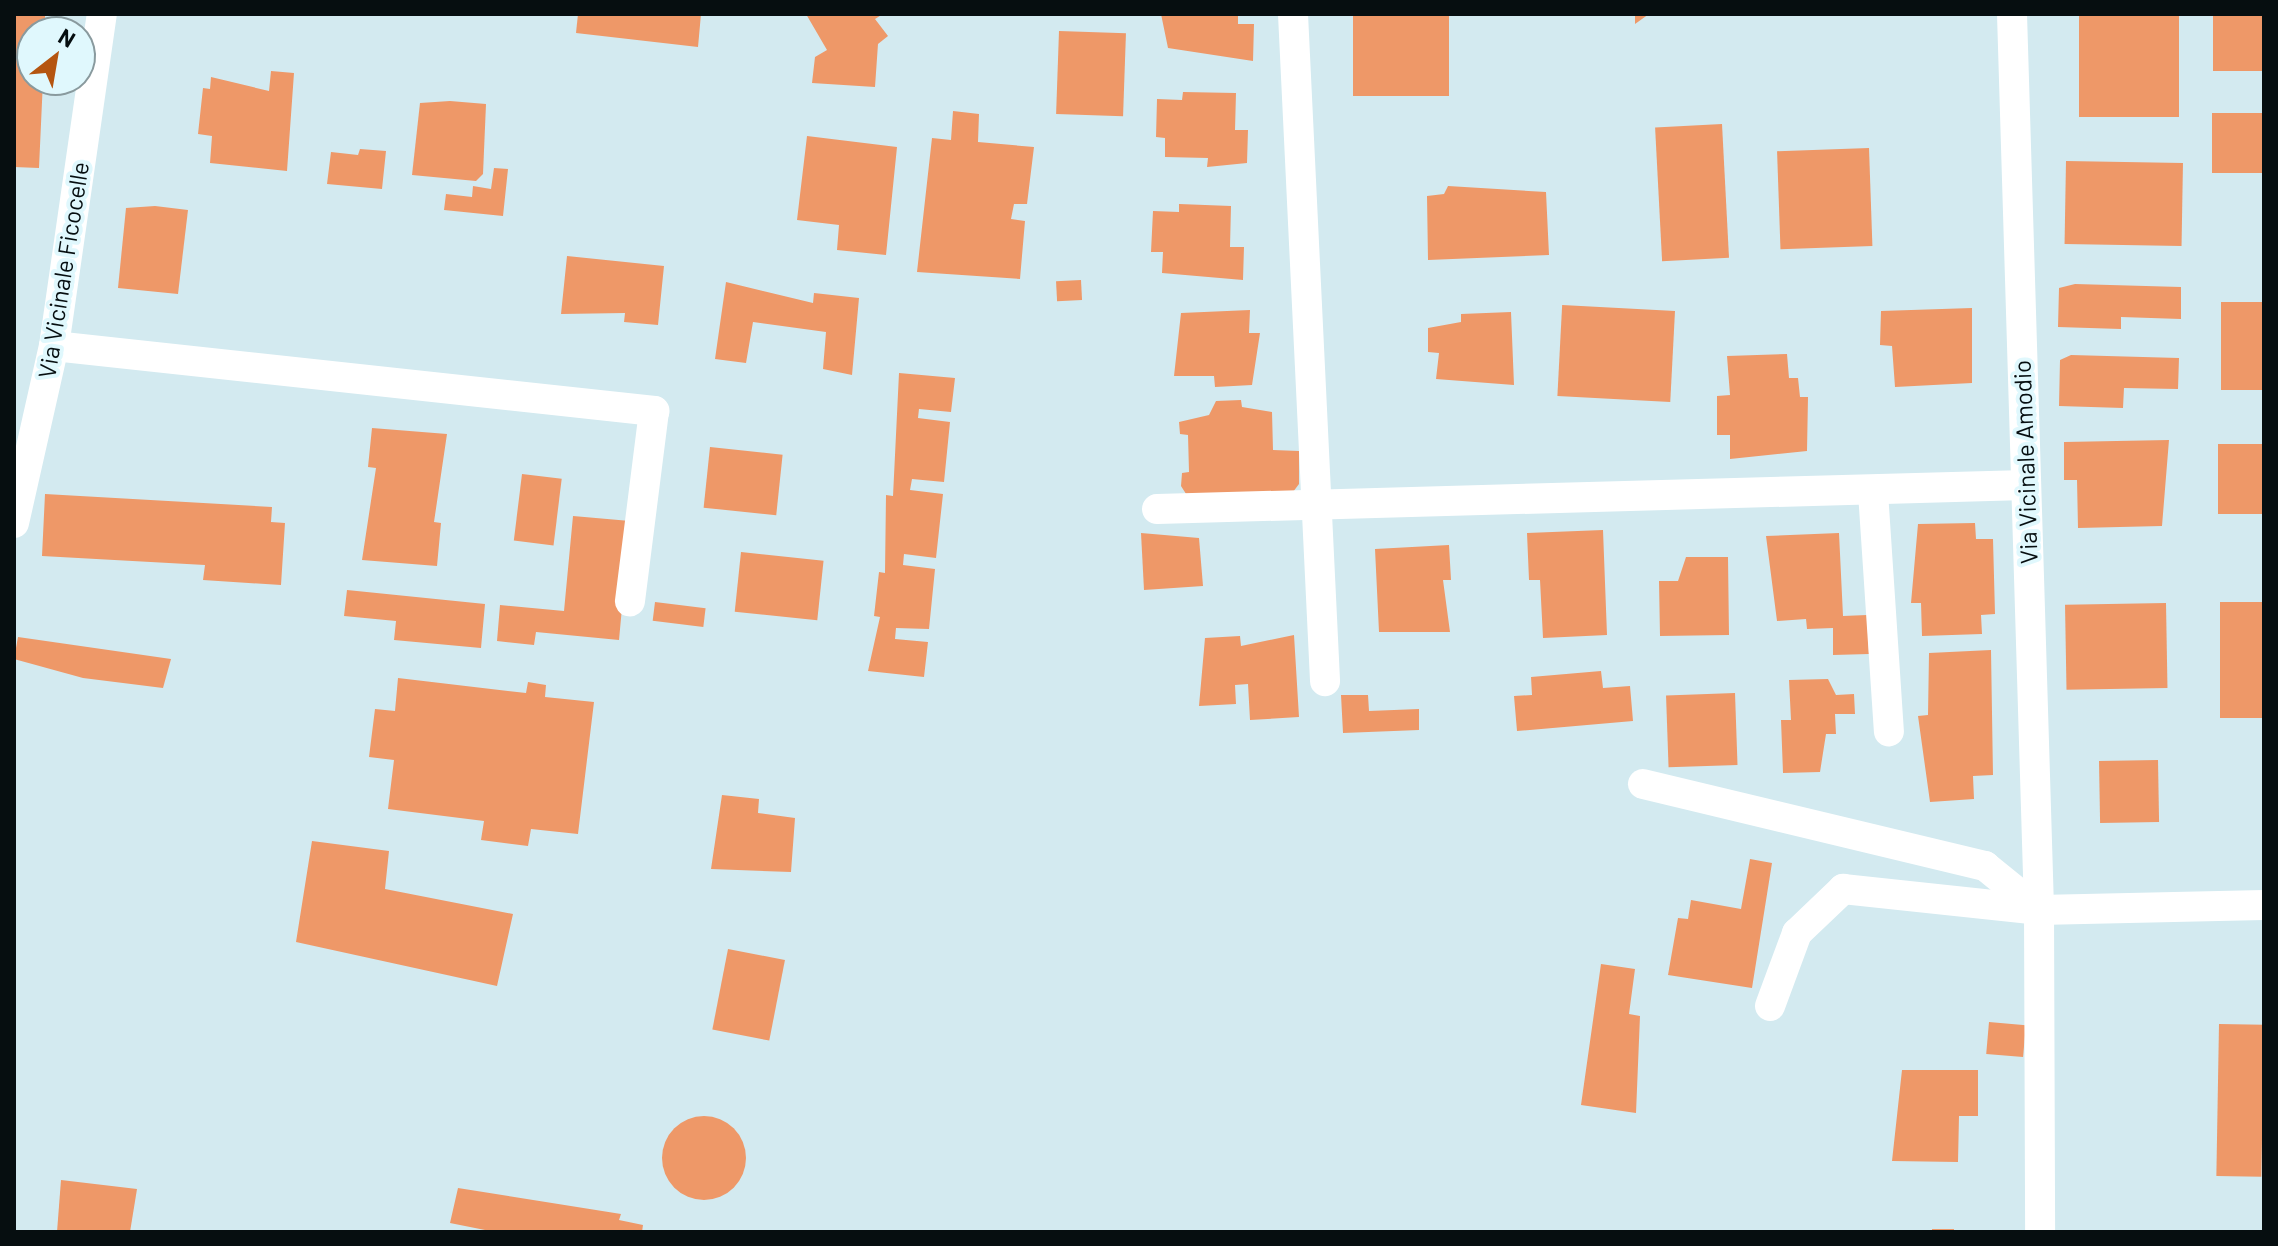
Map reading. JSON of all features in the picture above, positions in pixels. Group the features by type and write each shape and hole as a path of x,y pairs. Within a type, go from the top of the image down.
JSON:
{"street":[{"name":"Via Vicinale Ficocelle","path":"14,523 54,346 102,14"},
{"path":"1293,14 1325,681"},
{"name":"Via Vicinale Amodio","path":"2012,14 2039,910 2040,1232"},
{"path":"54,346 654,411 630,601"},
{"path":"1157,509 1873,492 2026,485"},
{"path":"1873,492 1889,731"},
{"path":"1643,784 1985,866 2039,910"},
{"path":"1770,1006 1797,933 1843,889 2039,910 2264,905"}],"building":[{"path":"14,14 45,14 16,16 16,96 42,96 39,168 14,167"},
{"path":"578,14 701,14 698,47 576,33"},
{"path":"806,14 883,14 875,19 888,36 878,44 875,87 812,83 815,57 827,50"},
{"path":"1161,14 1238,14 1238,24 1254,24 1253,61 1168,48"},
{"path":"1353,14 1449,14 1449,96 1353,96"},
{"path":"1635,14 1649,14 1635,24"},
{"path":"2079,14 2179,14 2179,117 2079,117"},
{"path":"2213,14 2264,14 2264,71 2213,71"},
{"path":"1059,31 1126,33 1123,116 1056,114"},
{"path":"271,71 294,73 287,171 210,163 212,136 198,134 203,88 210,89 211,77 269,91"},
{"path":"1183,92 1236,93 1235,130 1248,130 1247,163 1207,167 1208,158 1165,157 1165,138 1156,137 1157,99 1182,100"},
{"path":"450,101 486,104 483,174 476,181 412,175 420,103"},
{"path":"953,111 979,114 978,142 1034,147 1027,204 1014,204 1011,219 1025,221 1020,279 917,272 932,138 951,140"},
{"path":"2212,113 2264,113 2264,173 2212,173"},
{"path":"1722,124 1729,258 1662,261 1655,128"},
{"path":"807,136 897,147 886,255 837,250 839,225 797,220"},
{"path":"1869,148 1872,246 1780,249 1777,151"},
{"path":"360,149 386,151 382,189 327,184 331,152 358,155"},
{"path":"2066,161 2183,163 2182,246 2065,244"},
{"path":"494,168 508,169 503,216 444,210 446,194 472,197 473,186 491,189"},
{"path":"1448,186 1546,192 1549,255 1428,260 1427,196 1444,194"},
{"path":"1179,204 1231,206 1230,247 1244,247 1243,280 1162,273 1163,252 1151,252 1153,211 1179,212"},
{"path":"155,206 188,210 178,294 118,288 126,208"},
{"path":"567,256 664,266 658,325 624,322 625,313 561,314"},
{"path":"1081,280 1082,300 1057,301 1056,281"},
{"path":"726,282 813,303 814,293 859,298 852,375 823,369 826,332 753,322 746,363 715,359"},
{"path":"2075,284 2181,287 2181,319 2121,317 2121,329 2058,327 2059,288"},
{"path":"2221,302 2264,302 2264,390 2221,390"},
{"path":"1562,305 1675,311 1670,402 1557,396"},
{"path":"1972,308 1972,383 1895,387 1892,346 1880,345 1881,311"},
{"path":"1250,310 1249,333 1260,333 1252,385 1215,387 1214,376 1174,376 1181,313"},
{"path":"1511,312 1514,385 1436,379 1439,353 1428,352 1428,328 1461,322 1461,314"},
{"path":"1787,354 1789,378 1798,378 1800,397 1808,397 1807,451 1730,459 1730,435 1717,435 1717,396 1730,395 1727,356"},
{"path":"2071,355 2179,358 2178,389 2124,388 2123,408 2059,406 2060,360"},
{"path":"899,373 955,378 951,412 919,409 918,418 950,422 944,482 912,479 910,490 943,494 936,558 904,554 903,565 935,569 929,629 896,628 895,639 928,642 924,677 868,671 880,617 874,616 879,572 885,573 886,495 893,496"},
{"path":"1241,400 1242,407 1272,412 1273,450 1299,451 1299,484 1293,492 1188,497 1181,486 1182,473 1189,472 1188,435 1180,434 1179,422 1209,415 1216,401"},
{"path":"372,428 447,434 434,522 441,523 437,566 362,560 376,468 368,467"},
{"path":"2169,440 2162,526 2078,528 2077,480 2064,480 2064,442"},
{"path":"2218,444 2264,444 2264,514 2218,514"},
{"path":"710,447 783,455 776,515 704,508"},
{"path":"522,474 562,479 554,545 514,541"},
{"path":"45,494 272,507 271,522 285,523 281,585 203,580 205,565 42,556"},
{"path":"573,516 630,521 619,640 536,632 534,645 497,641 500,605 564,611"},
{"path":"1975,523 1976,539 1993,539 1995,614 1981,615 1982,634 1922,636 1921,603 1911,603 1918,524"},
{"path":"1603,530 1607,635 1543,638 1540,580 1529,580 1527,533"},
{"path":"1141,533 1199,538 1203,586 1144,590"},
{"path":"1839,533 1843,616 1867,615 1869,654 1833,655 1833,628 1807,629 1806,619 1777,621 1766,536"},
{"path":"1449,545 1451,580 1443,580 1450,632 1379,632 1375,549"},
{"path":"741,552 824,561 817,620 735,612"},
{"path":"1686,557 1728,557 1729,635 1660,636 1659,581 1678,581"},
{"path":"347,590 485,604 481,648 394,640 396,621 344,616"},
{"path":"655,602 706,608 703,627 653,621"},
{"path":"2220,602 2264,602 2264,718 2220,718"},
{"path":"2166,603 2167,688 2066,690 2065,605"},
{"path":"1294,635 1299,717 1250,720 1248,684 1235,685 1236,704 1199,706 1205,638 1240,636 1241,646"},
{"path":"18,637 171,659 163,688 83,678 14,659"},
{"path":"1991,650 1993,775 1973,776 1974,799 1930,802 1918,716 1928,715 1929,653"},
{"path":"1601,671 1603,688 1630,686 1633,721 1517,731 1514,696 1532,695 1531,677"},
{"path":"398,678 526,693 528,682 546,685 545,697 594,702 578,834 531,829 528,846 481,840 484,821 388,809 394,760 369,757 375,709 395,711"},
{"path":"1828,679 1836,695 1854,694 1855,714 1835,714 1836,734 1826,734 1820,772 1783,773 1781,720 1791,720 1789,680"},
{"path":"1735,693 1738,765 1669,767 1666,695"},
{"path":"1341,695 1368,695 1369,711 1419,709 1419,730 1343,733"},
{"path":"2158,760 2159,822 2100,823 2099,761"},
{"path":"722,795 759,799 758,813 795,818 791,872 711,869"},
{"path":"312,841 389,851 385,889 513,914 497,986 296,942"},
{"path":"1750,859 1772,863 1752,988 1668,975 1678,918 1688,919 1691,900 1741,909"},
{"path":"728,949 785,960 769,1041 712,1029"},
{"path":"1601,964 1635,969 1629,1014 1640,1016 1636,1113 1581,1105"},
{"path":"1989,1022 2026,1025 2023,1057 1986,1054"},
{"path":"2219,1024 2264,1025 2261,1177 2216,1176"},
{"path":"1902,1070 1978,1070 1978,1116 1959,1116 1958,1162 1892,1161"},
{"path":"704,1116 720,1119 734,1128 743,1142 746,1158 743,1174 734,1188 720,1197 704,1200 688,1197 674,1188 665,1174 662,1158 665,1142 674,1128 688,1119"},
{"path":"61,1180 137,1189 130,1232 57,1232"},
{"path":"458,1188 621,1214 619,1220 643,1225 642,1232 495,1232 450,1223"},
{"path":"1932,1229 1954,1229 1954,1232 1932,1232"}]}
